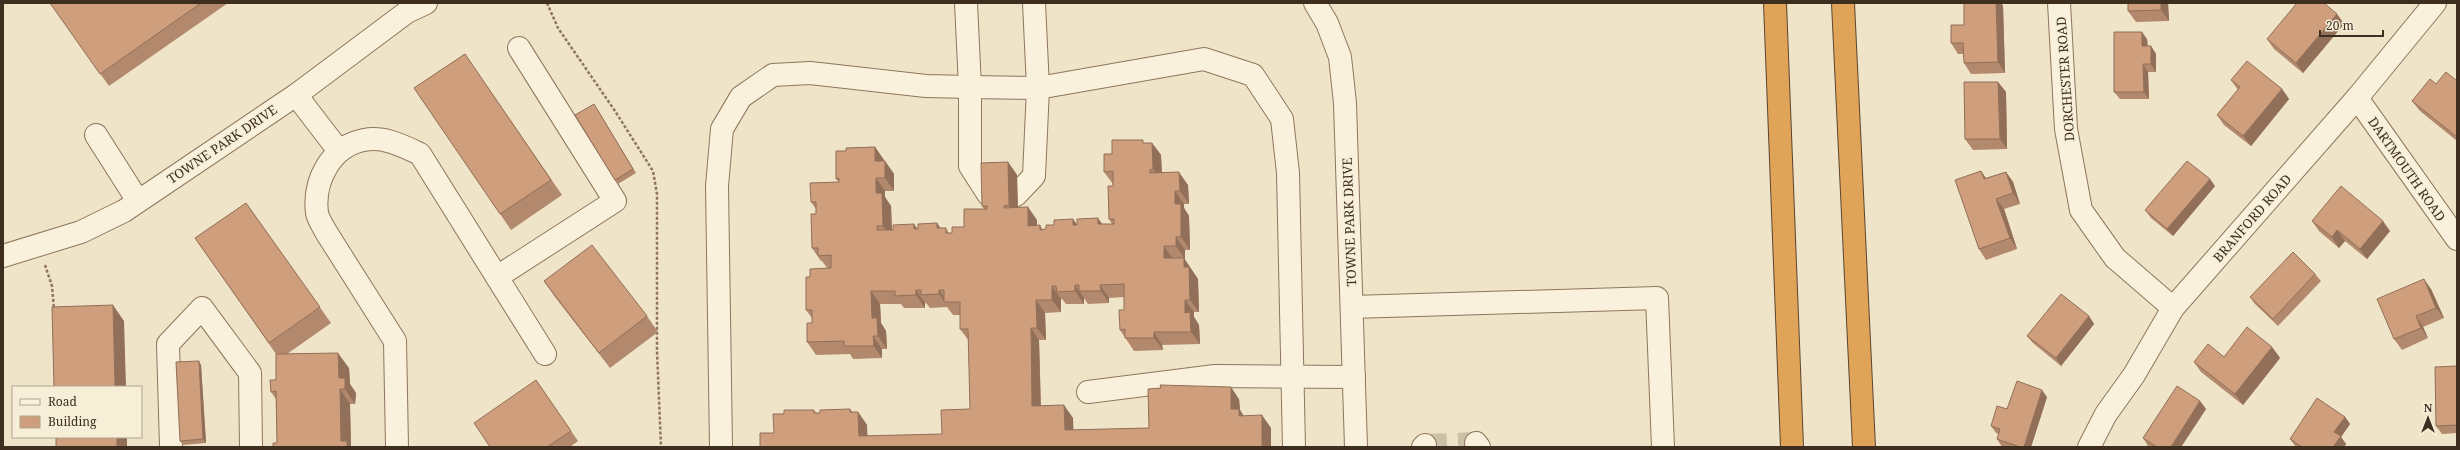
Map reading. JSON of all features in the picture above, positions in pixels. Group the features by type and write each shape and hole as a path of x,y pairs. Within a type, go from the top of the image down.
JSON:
{"highway":[{"path":"1775,3 1792,447"},
{"path":"1843,3 1864,447"}],"street":[{"name":"TOWNE PARK DRIVE","path":"3,256 81,232 138,201 296,95 407,12 426,3"},
{"path":"966,3 970,87 970,166 988,194"},
{"path":"1016,196 1034,176 1038,88 1034,3"},
{"name":"TOWNE PARK DRIVE","path":"1315,3 1327,23 1340,57 1345,103 1356,447"},
{"name":"DORCHESTER ROAD","path":"2059,3 2066,129 2081,210 2114,258 2173,308"},
{"name":"BRANFORD ROAD","path":"2089,447 2106,414 2134,375 2173,308 2357,98 2435,3"},
{"path":"497,277 615,201 519,48"},
{"path":"721,447 717,186 722,129 741,97 773,75 810,73 926,86 1038,88 1204,59 1253,75 1282,119 1288,173 1294,447"},
{"path":"296,95 339,151"},
{"name":"DARTMOUTH ROAD","path":"2357,98 2457,239"},
{"path":"96,135 138,201"},
{"path":"397,447 394,341 326,232 317,214 317,192 326,167 339,151 364,140 392,141 420,154 545,354"},
{"path":"1352,307 1657,298 1663,447"},
{"path":"171,447 168,344 202,308 250,373 251,447"},
{"path":"1088,392 1215,376 1354,378"}],"path":[{"path":"547,3 558,28 615,111 652,171 657,194 657,351 661,447"},
{"path":"38,246 52,286 55,315"}],"building":[{"path":"50,3 201,3 100,74"},
{"path":"1964,3 1996,3 1998,62 1964,63 1963,43 1951,43 1951,25 1964,25"},
{"path":"2128,3 2161,3 2161,10 2128,11"},
{"path":"2297,3 2324,3 2337,14 2296,63 2267,39"},
{"path":"2114,32 2142,32 2142,46 2151,46 2151,64 2143,64 2144,92 2114,92"},
{"path":"465,54 551,180 500,214 414,88"},
{"path":"2247,61 2282,89 2243,136 2217,115 2240,87 2231,80"},
{"path":"2446,72 2457,81 2457,137 2412,101 2430,79 2436,84"},
{"path":"1964,82 1998,82 2000,139 1965,139"},
{"path":"594,104 633,169 615,180 575,115"},
{"path":"1112,140 1143,140 1143,143 1152,143 1153,169 1150,170 1150,173 1179,172 1180,191 1175,191 1175,204 1181,204 1181,237 1176,237 1176,246 1164,246 1164,258 1184,258 1184,267 1189,267 1190,300 1185,300 1185,313 1190,312 1191,332 1154,332 1154,338 1125,338 1125,329 1120,330 1119,310 1124,310 1124,284 1100,285 1101,291 1079,291 1079,285 1075,285 1075,291 1057,292 1056,286 1052,286 1052,300 1036,300 1037,328 1031,328 1032,406 1064,405 1065,430 1149,428 1148,389 1161,388 1160,385 1231,387 1231,409 1239,409 1239,416 1262,415 1262,447 760,447 760,433 774,433 773,414 784,414 784,410 814,410 814,413 820,413 820,410 850,409 850,412 858,412 859,436 942,434 941,410 970,409 968,329 960,329 960,302 944,302 944,290 939,290 939,294 921,295 921,290 916,290 916,295 895,296 895,291 871,291 872,318 877,318 878,336 873,336 874,346 844,346 844,341 807,342 807,323 812,323 812,310 806,310 806,277 810,277 810,269 831,268 831,255 818,256 818,248 812,248 811,214 816,214 816,202 811,202 810,183 839,182 839,178 836,179 836,151 846,151 846,148 875,147 875,161 885,161 885,178 876,178 876,193 882,193 883,226 877,226 877,230 893,230 893,225 914,224 914,229 918,229 918,224 937,223 937,228 946,228 946,233 952,233 952,227 964,227 964,209 987,209 987,206 982,206 981,163 1008,162 1009,205 1004,206 1004,208 1028,207 1028,226 1040,225 1040,230 1046,229 1046,225 1054,225 1054,220 1073,219 1073,225 1077,225 1077,219 1098,218 1098,224 1114,224 1114,219 1109,219 1108,186 1113,186 1113,171 1104,172 1104,154 1112,154"},
{"path":"2187,161 2210,179 2167,229 2145,210"},
{"path":"1981,171 1984,179 2006,172 2013,193 1996,199 2010,238 1979,249 1955,180"},
{"path":"2341,186 2383,221 2360,249 2337,230 2332,237 2312,221"},
{"path":"246,203 320,307 269,343 195,238"},
{"path":"592,245 647,316 599,353 544,281"},
{"path":"2293,252 2315,274 2273,319 2250,297"},
{"path":"2424,279 2436,308 2416,316 2421,328 2394,339 2377,299"},
{"path":"2061,294 2089,316 2056,358 2027,336"},
{"path":"113,305 115,386 54,386 52,307"},
{"path":"2247,327 2272,347 2235,394 2194,362 2208,344 2224,357"},
{"path":"338,353 339,378 345,378 345,389 340,389 341,441 347,441 347,447 273,447 273,443 277,443 276,391 271,392 270,380 276,380 276,354"},
{"path":"199,361 203,439 180,441 176,362"},
{"path":"2457,366 2457,425 2436,426 2435,367"},
{"path":"536,380 571,431 547,447 490,447 474,423"},
{"path":"2017,381 2042,390 2024,447 1997,439 2000,429 1991,426 1997,406 2007,409"},
{"path":"2177,386 2200,401 2171,447 2157,447 2143,438"},
{"path":"2317,398 2345,417 2334,432 2341,436 2333,447 2302,447 2290,439"},
{"path":"56,438 117,438 117,447 56,447"}],"tunnel":[{"path":"1425,445 1476,443"}]}
